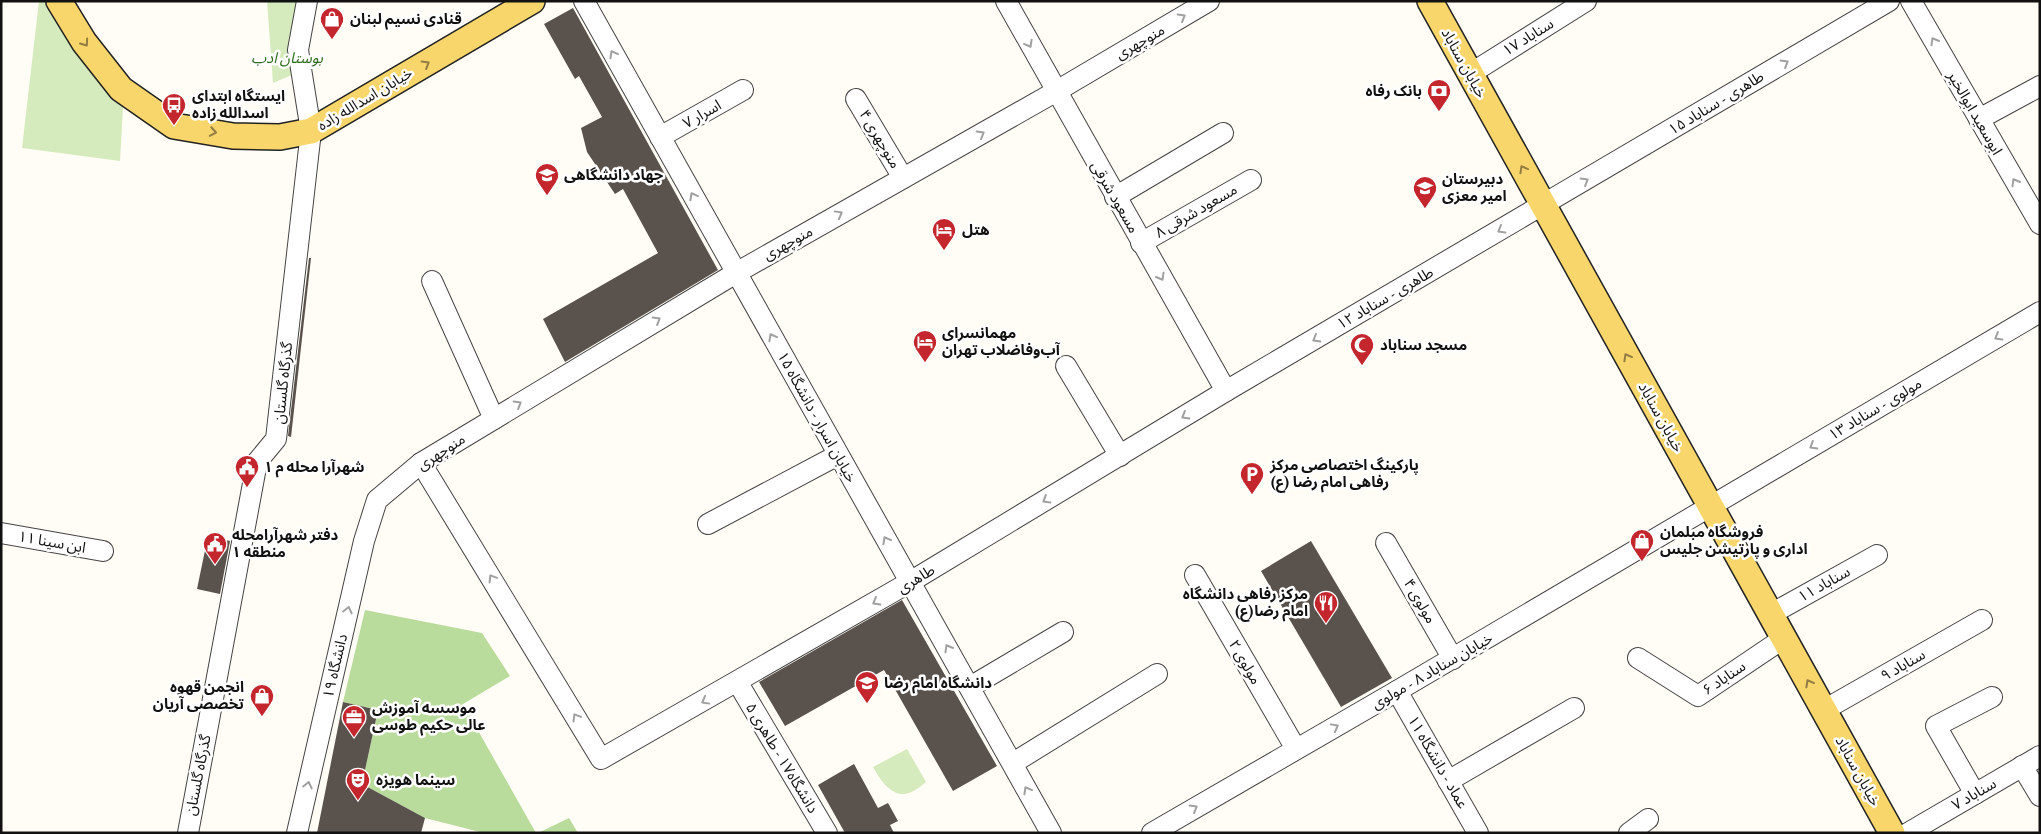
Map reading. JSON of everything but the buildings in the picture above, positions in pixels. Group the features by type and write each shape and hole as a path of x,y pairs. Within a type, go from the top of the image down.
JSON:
{"main road":[{"name":"خیابان اسدالله زاده","path":"59,1 84,42 121,89 174,126 243,136 280,138 311,131 532,1"},
{"name":"خیابان سناباد","path":"1430,1 1892,833"}],"street":[{"name":"گذرگاه گلستان","path":"188,833 257,462 276,438 311,131 298,50 307,1"},
{"name":"خیابان اسرار - دانشگاه ۱۵","path":"584,1 1051,833"},
{"name":"مسعود شرقی","path":"1006,1 1055,92 1226,391"},
{"name":"منوچهری","path":"377,500 422,463 736,272 1055,92 1209,1"},
{"name":"سناباد ۱۷","path":"1470,74 1586,1"},
{"name":"طاهری - سناباد ۱۵","path":"1543,205 1889,1"},
{"name":"ابوسعید ابوالخیر","path":"1911,1 2040,224"},
{"path":"1979,119 2040,86"},
{"name":"اسرار ۷","path":"660,138 743,90"},
{"name":"منوچهری ۴","path":"856,99 903,178"},
{"path":"1115,197 1223,133"},
{"name":"مسعود شرقی ۸","path":"1142,242 1251,180"},
{"name":"طاهری - سناباد ۱۲","path":"1226,391 1543,205"},
{"path":"432,281 494,419"},
{"name":"مولوی - سناباد ۱۳","path":"1711,506 2040,312"},
{"path":"1066,366 1120,456"},
{"name":"طاهری","path":"422,463 602,759 738,683 910,582 1226,391"},
{"path":"708,524 838,455"},
{"name":"دانشگاه ۱۹","path":"297,833 364,541 377,500"},
{"name":"خیابان سناباد ۸ - مولوی","path":"1152,833 1453,659 1711,506"},
{"name":"ابن سینا ۱۱","path":"1,533 103,551"},
{"name":"مولوی ۴","path":"1386,543 1453,659"},
{"name":"سناباد ۱۱","path":"1771,614 1877,555"},
{"name":"مولوی ۲","path":"1195,575 1296,749"},
{"name":"سناباد ۹","path":"1824,710 1982,620"},
{"path":"970,687 1063,632"},
{"name":"سناباد ۶","path":"1638,658 1698,696 1784,638"},
{"path":"1012,764 1157,674"},
{"name":"دانشگاه۱۷ - طاهری ۵","path":"738,683 827,833"},
{"name":"عماد - دانشگاه ۱۱","path":"1398,691 1478,833"},
{"path":"1975,794 1936,726 1992,697"},
{"path":"1448,781 1574,708"},
{"name":"سناباد ۷","path":"1908,833 2040,756"},
{"path":"2022,766 2040,796"},
{"path":"1630,833 1648,819"}],"green space":[{"path":"39,1 47,1 75,53 123,107 120,161 22,148"},
{"name":"بوستان ادب","path":"267,1 304,1 308,68 273,83"},
{"path":"365,610 482,633 510,676 463,704 536,833 484,833 425,818 362,784 378,710 343,702"},
{"path":"907,749 926,782 913,791 903,794 892,791 887,787 873,767"},
{"path":"569,818 578,833 538,833"}],"place":[{"name":"قنادی نسیم لبنان","path":"332,40"},
{"name":"بانک رفاه","path":"1439,112"},
{"name":"ایستگاه ابتدای اسدالله زاده","path":"174,126"},
{"name":"جهاد دانشگاهی","path":"547,196"},
{"name":"دبیرستان امیر معزی","path":"1425,209"},
{"name":"هتل","path":"944,251"},
{"name":"مهمانسرای آب‌و‌فاضلاب تهران","path":"925,363"},
{"name":"مسجد سناباد","path":"1362,366"},
{"name":"شهرآرا محله م ۱","path":"247,488"},
{"name":"پارکینگ اختصاصی مرکز رفاهی امام رضا (ع)","path":"1252,495"},
{"name":"فروشگاه مبلمان اداری و پارتیشن جلیس","path":"1642,562"},
{"name":"دفتر شهرآرامحله منطقه ۱","path":"215,565"},
{"name":"مرکز رفاهی دانشگاه امام رضا(ع)","path":"1326,624"},
{"name":"دانشگاه امام رضا","path":"867,704"},
{"name":"انجمن قهوه تخصصی آریان","path":"262,717"},
{"name":"موسسه آموزش عالی حکیم طوسی","path":"354,738"},
{"name":"سینما هویزه","path":"358,801"}]}
